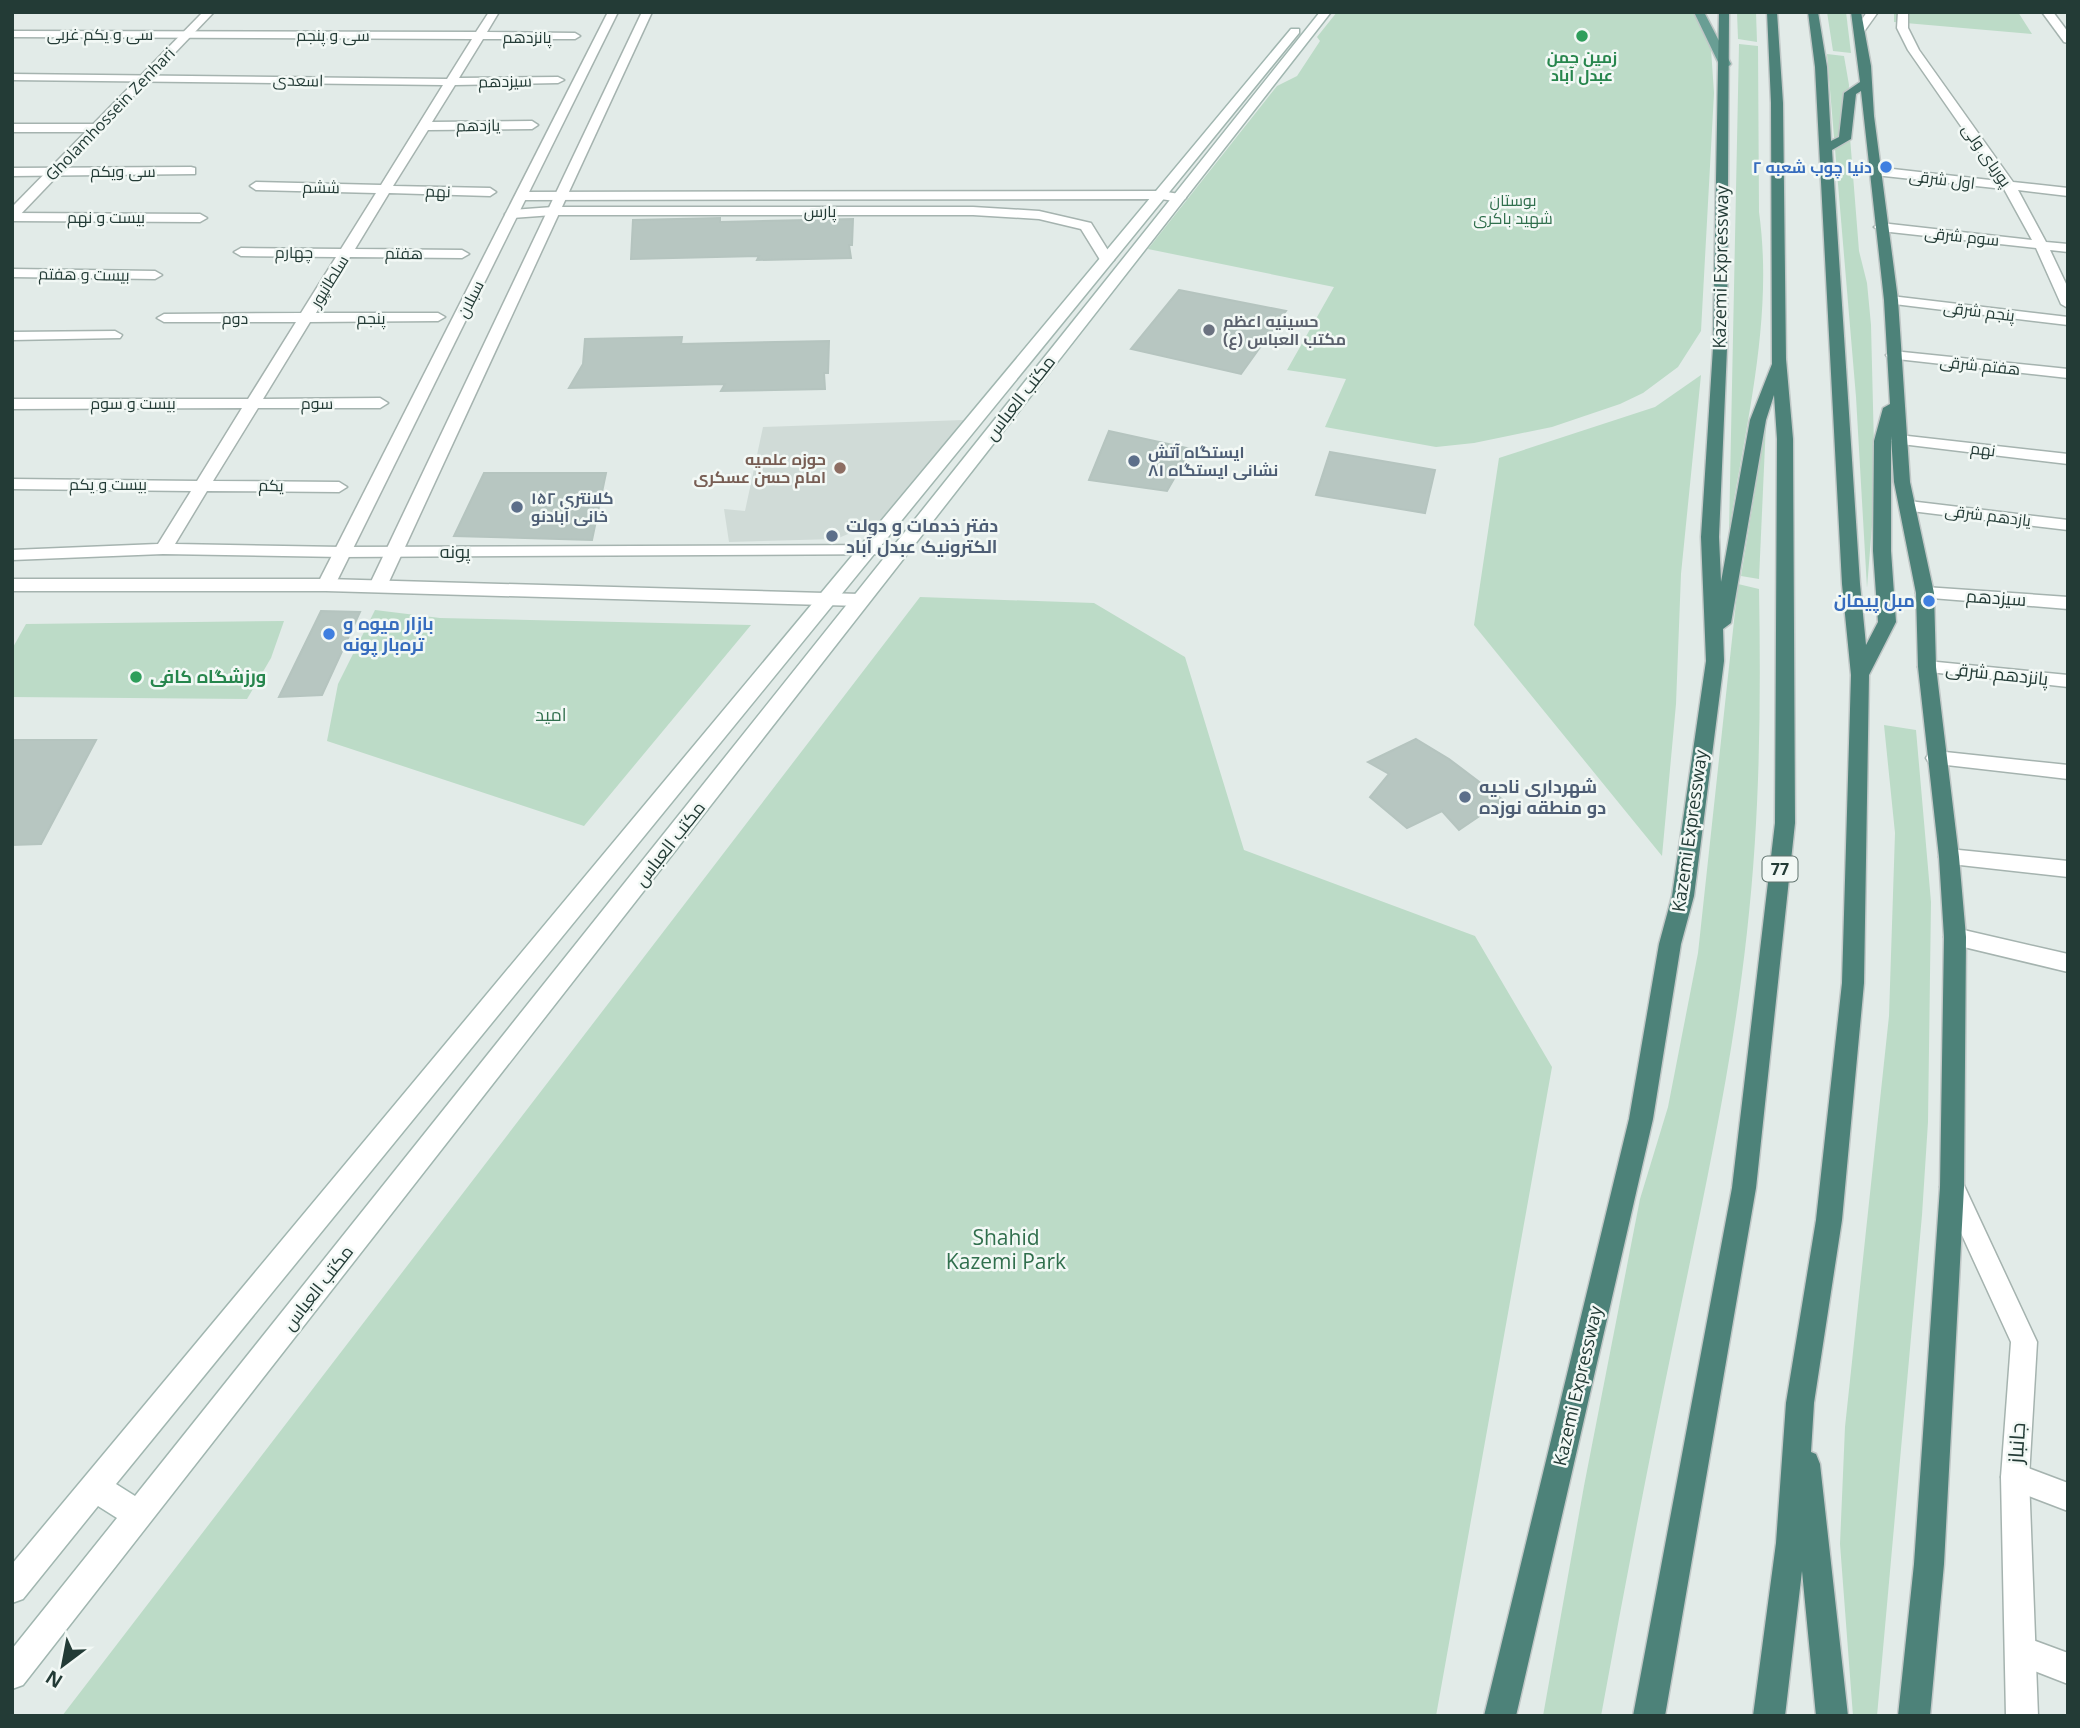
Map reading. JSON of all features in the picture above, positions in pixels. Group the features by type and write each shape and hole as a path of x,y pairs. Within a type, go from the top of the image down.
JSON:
{"highway":[{"name":"Kazemi Expressway","path":"1500,1716 1641,1119 1670,944 1683,896 1694,802 1716,661 1710,537 1720,348 1724,12"},
{"name":"77","path":"1649,1716 1744,1188 1785,823 1785,439 1779,359 1777,103 1772,12"},
{"path":"1769,1716 1791,1543 1800,1403 1829,1220 1853,983 1860,675 1851,584 1821,66 1813,12"},
{"path":"1858,22 1891,300 1892,355 1902,482 1925,593 1927,667 1949,857 1955,937 1952,1187 1929,1564 1914,1716"},
{"path":"1826,148 1845,139 1850,93 1866,83"},
{"path":"1716,661 1759,420 1779,359"},
{"path":"1860,675 1887,622 1882,540 1882,441 1895,391"},
{"path":"1800,1403 1832,1716"}],"main road":[{"path":"1699,12 1725,64"}],"street":[{"name":"Gholamhossein Zenhari","path":"12,216 209,12"},
{"name":"سلطانپور","path":"163,549 494,12"},
{"name":"سبلان","path":"326,585 613,12"},
{"path":"378,586 647,12"},
{"name":"مکتب العباس","path":"12,1674 587,950 979,449 1308,12"},
{"name":"مکتب العباس","path":"12,1588 1107,260 1170,197 1326,12"},
{"path":"1858,22 1873,12"},
{"name":"پوریای ولی","path":"1903,12 1900,27 1926,69 2010,187 2042,245 2068,304"},
{"path":"2047,12 2067,36"},
{"name":"سی و یکم غربی","path":"12,34 187,34"},
{"name":"سی و پنجم","path":"187,34 479,37"},
{"name":"پانزدهم","path":"479,37 575,37"},
{"name":"اسعدی","path":"12,77 451,82"},
{"name":"سیزدهم","path":"451,82 558,80"},
{"name":"یازدهم","path":"424,126 532,125"},
{"path":"12,128 97,128"},
{"name":"سی ویکم","path":"12,172 191,171"},
{"name":"اول شرقی","path":"1875,172 2068,192"},
{"name":"ششم","path":"256,186 386,189"},
{"name":"نهم","path":"386,189 490,192"},
{"path":"973,211 976,195"},
{"name":"پارس","path":"521,196 1170,197"},
{"name":"پارس","path":"512,215 553,211 973,211 1039,215 1086,226 1107,260"},
{"name":"بیست و نهم","path":"12,216 200,218"},
{"name":"سوم شرقی","path":"1881,227 2042,245"},
{"path":"2042,245 2068,248"},
{"name":"چهارم","path":"241,252 346,253"},
{"name":"هفتم","path":"346,253 462,254"},
{"name":"بیست و هفتم","path":"12,273 155,275"},
{"name":"پنجم شرقی","path":"1891,300 2068,321"},
{"name":"پنجم","path":"305,318 438,317"},
{"name":"دوم","path":"164,318 305,318"},
{"path":"12,335 115,335"},
{"name":"هفتم شرقی","path":"1892,355 2068,374"},
{"name":"سوم","path":"253,403 380,403"},
{"name":"بیست و سوم","path":"12,404 253,403"},
{"name":"نهم","path":"1899,440 2068,459"},
{"path":"955,444 979,449"},
{"name":"بیست و یکم","path":"12,484 203,484"},
{"name":"یکم","path":"203,484 339,487"},
{"name":"یازدهم شرقی","path":"1909,506 2068,525"},
{"name":"پونه","path":"12,555 163,549 342,552 898,550"},
{"name":"پونه","path":"12,585 326,585 859,600"},
{"name":"سیزدهم","path":"1925,593 2068,603"},
{"name":"پانزدهم شرقی","path":"1927,667 2068,681"},
{"path":"1936,758 2068,772"},
{"path":"1949,857 2068,869"},
{"path":"1955,937 2068,963"},
{"name":"جانباز","path":"1952,1187 2024,1342 2015,1477 2022,1716"},
{"path":"2015,1477 2068,1497"},
{"path":"96,1489 139,1514"},
{"path":"2022,1651 2068,1669"}],"shaded area":[{"name":"حوزه علمیه امام حسن عسکری","path":"964,420 882,520 836,539 729,542 724,509 745,511 763,427"}],"green space":[{"name":"بوستان شهید باکری","path":"1337,12 1694,12 1711,49 1714,93 1701,331 1678,367 1643,393 1620,404 1552,427 1474,443 1436,447 1325,427 1346,379 1287,370 1334,287 1148,249 1277,86 1297,76 1320,41 1317,37"},
{"path":"1737,12 1756,12 1757,42 1738,39"},
{"path":"1827,12 1846,12 1851,53 1833,51"},
{"path":"1894,12 2018,12 2032,34 1894,22"},
{"path":"1739,44 1758,46 1759,212 1763,292 1756,372 1729,532"},
{"path":"1827,54 1844,56 1849,85 1848,112 1859,251 1867,283 1871,325 1875,488 1867,588 1856,397"},
{"path":"1701,375 1681,574 1676,704 1662,856 1474,625 1499,458 1655,407"},
{"path":"1766,423 1759,579 1741,576"},
{"path":"1738,584 1759,589 1759,760 1747,932 1725,1085 1601,1716 1543,1716 1584,1486 1640,1199 1668,1107 1698,953"},
{"name":"Shahid Kazemi Park","path":"920,597 1094,603 1185,657 1244,850 1475,936 1552,1067 1436,1716 62,1716"},
{"name":"امید","path":"375,610 440,618 751,625 584,826 327,741 338,684"},
{"name":"ورزشگاه کافی","path":"284,621 271,658 247,699 12,697 12,649 26,624"},
{"path":"1884,725 1916,730 1931,902 1928,1122 1877,1716 1853,1716 1840,1544 1845,1427 1889,1016 1895,833"}],"building":[{"path":"720,218 720,222 853,219 852,245 849,245 851,258 757,260 759,256 631,259 633,220"},
{"name":"حسینیه اعظم مکتب العباس (ع)","path":"1179,290 1286,311 1241,374 1131,349"},
{"path":"682,337 681,344 829,341 828,373 824,373 825,389 721,391 725,384 569,388 583,364 585,339"},
{"path":"1109,431 1191,449 1167,491 1089,480"},
{"path":"1330,452 1435,470 1425,513 1316,495"},
{"path":"484,473 606,473 592,540 454,536"},
{"path":"321,611 360,612 322,695 279,697"},
{"path":"1416,739 1449,759 1503,800 1459,830 1442,811 1407,828 1370,797 1389,774 1368,762"},
{"path":"12,740 96,740 41,844 12,845"}],"place":[{"name":"زمین چمن عبدل آباد","path":"1582,36"},
{"name":"دنیا چوب شعبه ۲","path":"1886,167"},
{"name":"حسینیه اعظم مکتب العباس (ع)","path":"1209,330"},
{"name":"ایستگاه آتش نشانی ایستگاه ۸۱","path":"1134,461"},
{"name":"حوزه علمیه امام حسن عسکری","path":"840,468"},
{"name":"کلانتری ۱۵۲ خانی آبادنو","path":"517,507"},
{"name":"دفتر خدمات و دولت الکترونیک عبدل آباد","path":"832,536"},
{"name":"مبل پیمان","path":"1929,601"},
{"name":"بازار میوه و تره‌بار پونه","path":"329,634"},
{"name":"ورزشگاه کافی","path":"136,677"},
{"name":"شهرداری ناحیه دو منطقه نوزده","path":"1465,797"}]}
